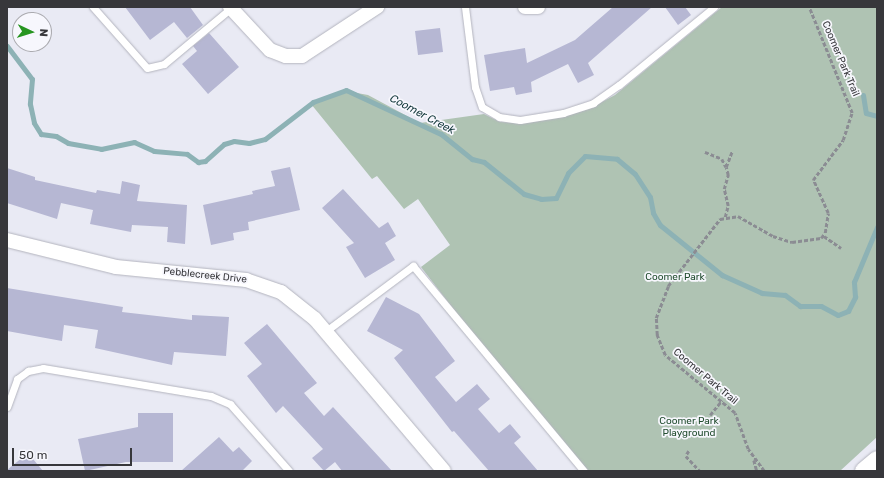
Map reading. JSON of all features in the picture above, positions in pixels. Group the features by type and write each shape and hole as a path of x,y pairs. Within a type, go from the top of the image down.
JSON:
{"street":[{"path":"230,7 270,50 286,56 302,56 377,7"},
{"path":"525,7 538,7"},
{"name":"Pebblecreek Drive","path":"7,240 116,267 246,280 281,292 326,331 444,471"}],"lane":[{"path":"93,7 147,68 164,64 230,7"},
{"path":"465,7 475,87 482,107 499,116 520,120 563,113 594,103 714,7"},
{"path":"326,331 413,266 584,471"},
{"path":"7,407 17,379 28,371 43,368 211,396 230,404 290,471"}],"path":[{"name":"Coomer Park Trail","path":"809,7 852,113 852,122 843,140 813,180 829,218 824,236"},
{"path":"705,152 722,159 726,167 728,175 724,189 728,206 725,217 746,219 786,241 801,242 824,236 841,248"},
{"path":"726,167 732,152"},
{"name":"Coomer Park Trail","path":"725,217 708,232 678,272 658,306 658,343 668,358 722,400 737,416 753,458 764,471"},
{"path":"710,415 722,400"},
{"path":"689,452 686,456 700,471"},
{"path":"753,458 757,471"}],"green space":[{"name":"Coomer Park","path":"722,7 877,7 877,437 840,471 588,471 468,328 421,267 450,245 418,199 404,209 377,176 372,179 311,104 346,91 368,95 420,123 484,114 500,122 517,123 562,117 589,109 615,95"}],"building":[{"path":"125,7 190,7 203,25 187,38 174,22 150,40"},
{"path":"613,7 652,7 588,63 594,75 578,83 568,64 531,82 532,92 516,95 514,87 490,91 484,55 525,48 527,63 575,40"},
{"path":"665,7 685,7 691,15 678,25"},
{"path":"440,28 443,52 418,55 415,31"},
{"path":"209,33 239,67 208,94 182,64 197,51 193,46"},
{"path":"290,167 300,210 248,222 249,230 233,233 234,240 211,245 203,205 253,194 252,191 275,186 271,171"},
{"path":"7,168 35,177 35,180 96,193 97,190 120,194 122,181 140,185 137,201 187,205 185,244 167,242 168,227 132,225 131,232 90,224 93,210 61,203 57,219 7,203"},
{"path":"343,189 379,228 388,222 396,236 385,243 395,260 365,278 346,247 354,243 322,208"},
{"path":"7,288 123,307 122,312 192,320 192,315 229,317 226,356 174,352 172,365 95,348 98,330 64,325 62,341 7,331"},
{"path":"386,297 419,314 455,361 435,377 456,402 477,384 490,399 478,409 499,433 510,424 521,437 514,443 538,471 489,471 454,431 452,432 394,358 403,350 367,331"},
{"path":"267,324 317,383 304,393 324,416 333,407 392,471 342,471 335,462 324,471 312,458 323,449 283,406 276,413 247,376 262,364 244,343"},
{"path":"138,413 173,413 173,462 126,462 85,471 78,439 138,427"},
{"path":"219,437 233,452 239,447 252,461 242,471 181,471"},
{"path":"28,453 43,471 7,471 7,470"}],"waterway":[{"name":"Coomer Creek","path":"7,46 32,79 30,104 34,123 41,134 56,136 68,143 101,149 134,142 154,151 187,154 198,162 205,161 224,144 234,141 249,143 265,139 313,102 346,90 441,134 472,159 484,162 524,194 541,199 556,198 568,173 585,156 617,159 635,174 650,197 653,213 660,225 722,275 762,293 785,295 800,306 821,306 838,315 848,311 855,297 854,282 877,227"},
{"path":"863,95 866,113 877,116"}],"park label":[{"name":"Coomer Park Playground","path":"689,426"}]}
